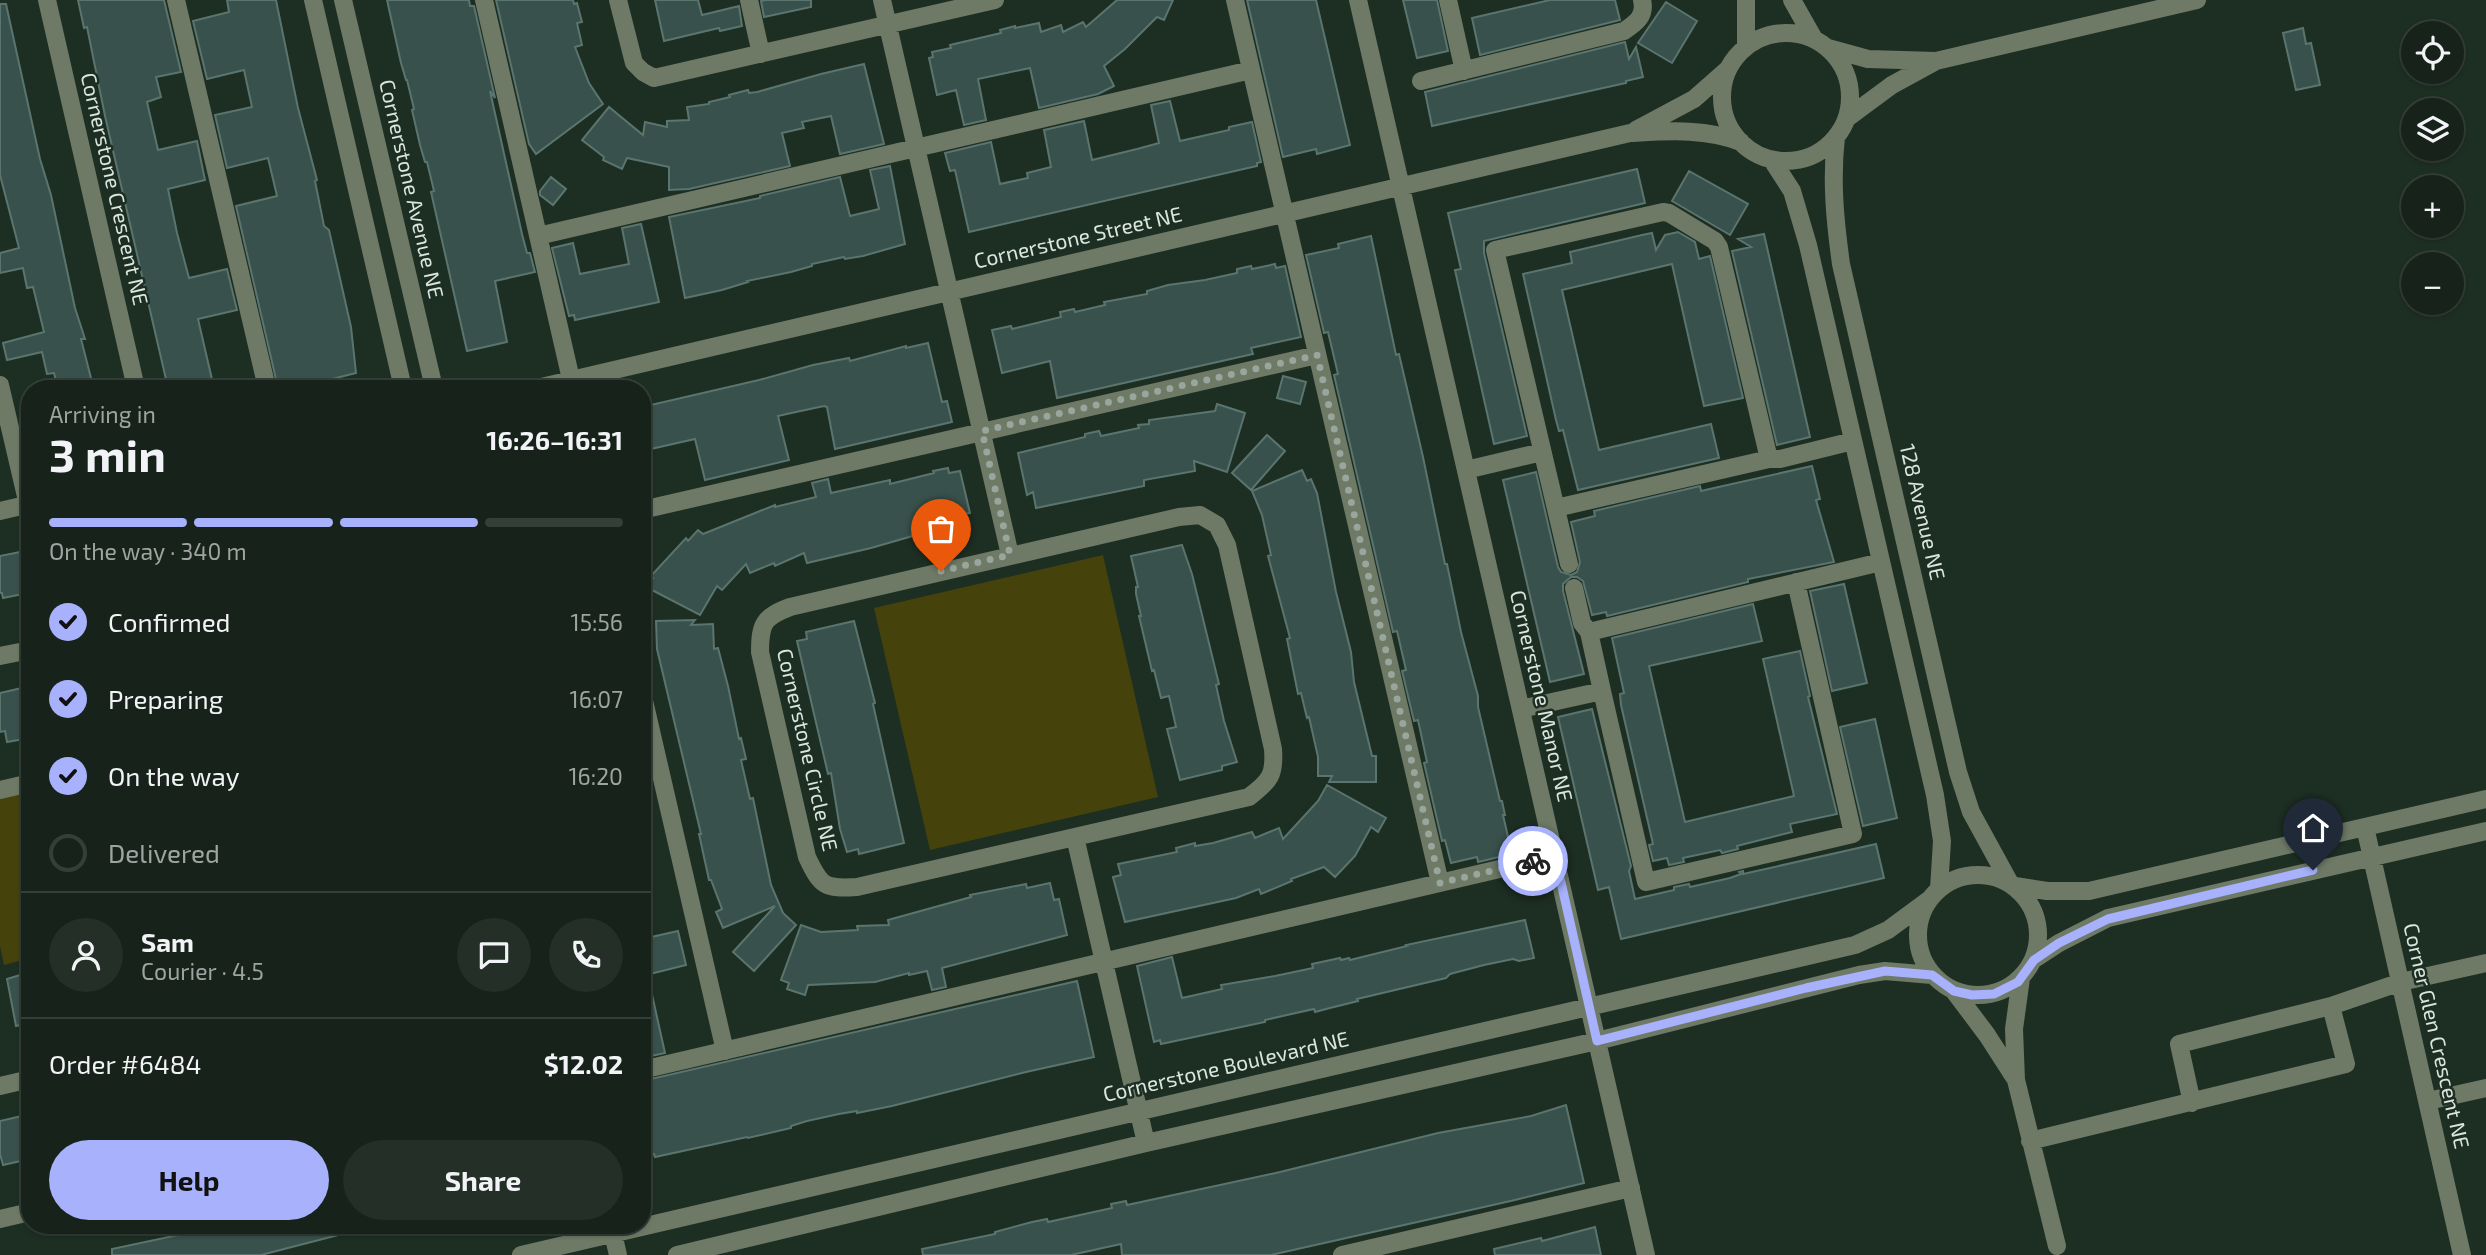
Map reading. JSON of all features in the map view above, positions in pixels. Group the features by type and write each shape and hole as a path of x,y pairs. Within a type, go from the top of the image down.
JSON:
{"street":[{"name":"Cornerstone Crescent NE","path":"47,0 134,380"},
{"path":"176,0 265,380"},
{"path":"313,0 401,380"},
{"name":"Cornerstone Avenue NE","path":"343,0 431,380"},
{"path":"484,0 571,380"},
{"path":"618,0 634,63 654,78 995,0"},
{"path":"749,0 761,54"},
{"path":"882,0 1010,555"},
{"path":"1235,0 1440,883"},
{"name":"Cornerstone Manor NE","path":"1358,0 1646,1255"},
{"path":"1448,0 1464,71"},
{"path":"1421,81 1624,31 1639,21 1644,8 1642,0"},
{"path":"1746,0 1746,47"},
{"path":"1792,0 1820,43 1836,57 1849,83 1850,97 1846,119 1836,137 1814,155 1801,160 1772,160 1759,155 1741,142 1729,125 1724,111 1724,83 1728,69 1746,47 1772,34 1800,34 1820,43 1868,59 1936,61 2197,0"},
{"path":"1846,119 1892,85 1936,61"},
{"name":"Cornerstone Street NE","path":"1630,133 1694,99 1728,69"},
{"path":"538,236 1251,70"},
{"name":"Cornerstone Street NE","path":"588,380 949,291 1630,133 1697,132 1725,135 1741,142"},
{"name":"128 Avenue NE","path":"1836,137 1833,210 1841,264 1958,772 1971,812 2013,886"},
{"path":"1772,160 1791,191 1800,215 1935,795 1942,841 1934,894 1919,924 1920,951 1932,975 1954,991 2016,1080"},
{"path":"1569,564 1495,250 1662,212 1669,213 1715,242 1719,247 1769,459"},
{"path":"651,508 1317,355"},
{"path":"0,385 21,471"},
{"path":"1556,508 1853,442"},
{"path":"1465,470 1542,452"},
{"path":"0,511 21,506"},
{"name":"Cornerstone Circle NE","path":"1200,515 1217,525 1227,545 1273,749 1274,769 1265,785 1249,797 857,887 833,888 817,878 807,857 762,664 760,631 770,615 790,607 1010,555 1179,517 1200,515"},
{"path":"1590,632 1881,562"},
{"path":"1574,588 1582,623 1590,632 1646,882 1853,834 1797,582"},
{"path":"0,656 21,652"},
{"path":"1521,709 1602,691"},
{"path":"651,731 725,1051"},
{"path":"0,790 21,785"},
{"path":"1934,894 1963,876 1976,875 1990,876 2013,886 2047,891 2089,891 2486,799"},
{"name":"Corner Glen Crescent NE","path":"2365,827 2462,1255"},
{"path":"1954,991 1972,995 1994,994 2006,989 2021,978 2034,960 2059,943 2108,919 2486,831"},
{"path":"1075,837 1146,1143"},
{"path":"651,1068 1555,856"},
{"path":"2013,886 2032,907 2037,920 2038,941 2034,960"},
{"name":"Cornerstone Boulevard NE","path":"651,1220 1139,1111 1856,945 1888,930 1934,894"},
{"path":"2192,1103 2179,1044 2331,1006 2401,982 2486,963"},
{"path":"677,1255 1146,1143 1597,1041 1859,975 1885,971 1932,975"},
{"path":"2021,978 2014,1029 2016,1080 2057,1246"},
{"path":"2030,1140 2346,1064 2331,1006"},
{"path":"0,1086 21,1081"},
{"path":"2428,1101 2486,1088"},
{"path":"1342,1255 1631,1188"},
{"path":"0,1219 21,1214"},
{"name":"Cornerstone Boulevard NE","path":"521,1255 594,1234"},
{"path":"613,1234 618,1255"}],"shaded area":[{"path":"1103,555 1158,797 930,850 874,608"},
{"path":"21,785 21,960 4,965 0,946 0,790"}],"building":[{"path":"78,0 164,0 181,72 156,77 161,97 147,102 158,150 197,141 205,180 168,189 177,233 189,278 227,269 237,310 198,319 212,380 166,380 87,27 84,28"},
{"path":"227,0 276,0 298,108 317,180 315,181 324,226 329,230 351,327 356,373 328,380 276,380 236,206 277,196 268,158 227,168 215,115 252,107 244,70 207,79 193,21 229,12"},
{"path":"387,0 469,0 470,6 474,6 522,234 535,272 495,281 507,342 467,351 431,192 434,191 420,145 412,110 414,109"},
{"path":"496,0 573,0 574,4 577,3 582,22 577,23 582,45 575,47 589,83 603,104 536,154 529,144"},
{"path":"655,0 698,0 702,15 739,6 742,26 720,31 719,28 664,41"},
{"path":"811,0 811,7 764,17 761,1"},
{"path":"1117,0 1173,0 1164,20 1157,17 1104,66 1114,86 1098,94 1039,108 1030,68 978,79 986,120 964,125 956,90 937,95 929,58 933,57 932,52 1001,33 1000,30 1015,26 1039,23 1041,32 1061,25 1063,32 1083,22 1086,27"},
{"path":"1247,0 1316,0 1350,145 1317,154 1316,149 1283,157"},
{"path":"1403,0 1437,0 1448,51 1417,58"},
{"path":"1550,0 1615,0 1620,20 1480,55 1472,18"},
{"path":"1666,2 1697,21 1672,63 1638,43"},
{"path":"0,4 6,4 75,308 85,339 81,339 91,380 56,380 54,373 47,374 42,352 7,360 3,343 44,332 33,287 27,288 23,268 0,273 0,253 19,248 0,175"},
{"path":"2303,28 2306,44 2311,43 2320,85 2296,90 2283,33"},
{"path":"1625,42 1629,59 1636,47 1643,77 1432,126 1425,92"},
{"path":"864,64 884,144 840,154 831,116 802,122 804,128 782,133 790,166 689,189 669,190 669,167 627,158 622,169 603,160 604,157 582,140 609,107 643,135 645,122 667,127 667,121 689,120 687,107 709,104 748,90 749,93 757,92"},
{"path":"1170,101 1180,141 1252,122 1261,162 1257,163 1257,166 969,232 955,170 950,171 945,153 991,142 1000,184 1028,178 1027,173 1051,167 1044,130 1084,121 1092,160 1159,143 1151,105"},
{"path":"890,166 905,244 863,256 812,264 791,272 685,298 669,217 760,198 840,177 850,216 879,209 870,170"},
{"path":"1637,169 1645,203 1484,241 1484,253 1527,436 1494,444 1455,270 1461,269 1448,213"},
{"path":"1689,171 1748,204 1730,235 1672,201"},
{"path":"551,177 566,189 553,205 540,195"},
{"path":"641,224 659,302 575,320 574,315 569,316 552,248 573,243 580,274 629,264 622,228"},
{"path":"1678,232 1695,242 1699,259 1710,256 1743,398 1704,406 1672,264 1562,290 1599,450 1711,424 1719,458 1578,490 1563,430 1559,431 1556,420 1523,274 1572,263 1570,252 1652,233 1656,250 1665,235"},
{"path":"1764,234 1810,437 1777,445 1732,251 1751,247 1738,239"},
{"path":"1371,236 1512,854 1478,862 1477,857 1451,863 1445,840 1442,841 1424,763 1427,762 1418,720 1414,721 1402,671 1406,670 1397,631 1393,632 1334,375 1338,374 1328,332 1324,333 1306,255 1339,248 1338,244"},
{"path":"1275,264 1276,268 1285,266 1301,337 1251,348 1253,354 1057,398 1050,361 1002,373 992,330 1011,326 1012,329 1061,317 1060,312 1074,309 1075,312 1105,305 1104,302 1147,294 1147,291 1168,285 1237,273 1237,269 1251,266 1252,269"},
{"path":"928,343 942,402 947,401 952,422 835,449 827,407 778,416 789,460 705,480 695,439 651,449 651,405 813,365 849,358 850,361"},
{"path":"1283,376 1306,382 1300,404 1277,398"},
{"path":"1217,404 1245,413 1227,472 1194,461 1195,471 1144,480 1144,486 1036,508 1033,492 1027,495 1018,453 1085,437 1085,434 1099,431 1101,436 1139,428 1138,425 1149,424 1149,420 1215,411"},
{"path":"1267,435 1285,451 1251,490 1232,473"},
{"path":"1812,466 1820,499 1816,500 1834,562 1748,579 1748,582 1607,616 1606,612 1592,615 1583,581 1571,577 1563,584 1563,591 1584,674 1550,682 1503,480 1536,472 1558,567 1561,572 1571,575 1577,572 1580,562 1571,522 1595,516 1594,511 1700,486 1701,491"},
{"path":"948,468 949,473 960,471 970,513 964,514 966,523 961,526 807,563 804,553 775,566 774,563 750,573 746,564 722,590 717,586 700,615 651,590 651,576 686,538 688,541 698,530 703,534 775,505 816,497 812,483 828,479 831,493 890,480 890,484 934,473 933,471"},
{"path":"1302,470 1307,481 1311,479 1317,493 1336,592 1351,652 1354,682 1372,756 1376,756 1376,782 1329,782 1332,776 1318,776 1318,757 1309,717 1307,718 1301,693 1298,694 1287,639 1290,638 1268,556 1271,555 1262,515 1252,491"},
{"path":"1182,545 1192,574 1219,684 1216,685 1224,721 1237,762 1222,766 1222,770 1180,780 1167,729 1176,727 1169,696 1161,698 1154,670 1152,671 1139,616 1136,594 1138,587 1131,556"},
{"path":"21,552 21,594 3,598 0,593 0,556"},
{"path":"1844,584 1867,683 1832,691 1810,591"},
{"path":"1753,604 1762,641 1649,666 1685,822 1794,796 1763,659 1800,651 1810,696 1808,697 1837,814 1790,824 1792,832 1737,846 1738,849 1683,858 1684,862 1669,865 1667,858 1653,861 1649,845 1653,844 1621,705 1620,694 1624,693 1612,638"},
{"path":"695,620 691,625 713,624 714,649 718,648 739,739 741,738 746,759 741,760 750,799 753,798 771,885 783,913 796,925 754,971 733,952 775,906 723,928 716,912 722,909 709,880 701,834 657,649 656,621"},
{"path":"854,621 875,703 873,704 904,843 859,854 858,849 847,852 840,829 831,773 828,774 797,641 807,639 806,632"},
{"path":"21,688 21,740 7,742 5,731 0,732 0,693"},
{"path":"1592,709 1631,866 1629,871 1635,899 1674,890 1674,887 1689,884 1690,887 1730,878 1743,871 1743,874 1876,844 1884,878 1621,939 1609,887 1598,890 1558,717"},
{"path":"1875,719 1897,818 1863,826 1840,727"},
{"path":"1327,785 1386,818 1378,832 1371,827 1355,856 1335,877 1324,867 1261,894 1259,889 1236,898 1125,922 1113,877 1121,875 1118,864 1177,852 1176,848 1195,843 1195,846 1213,843 1252,832 1255,838 1279,828 1283,839 1318,801"},
{"path":"1050,883 1054,900 1059,899 1067,935 942,968 946,987 932,990 927,971 875,982 808,985 805,995 787,989 789,983 781,980 801,925 821,932 858,930 857,926 889,925 888,920 971,897 970,895 1026,884 1027,888"},
{"path":"1525,920 1534,958 1484,965 1450,974 1446,978 1315,1012 1314,1009 1161,1044 1160,1040 1154,1042 1137,966 1172,957 1182,998 1222,989 1221,985 1313,968 1312,964 1340,958 1350,960 1406,945"},
{"path":"678,931 686,965 651,974 651,937"},
{"path":"21,975 21,1025 16,1026 7,979"},
{"path":"1077,981 1094,1057 892,1106 839,1114 807,1121 791,1128 655,1157 651,1155 651,1079"},
{"path":"651,990 665,1053 651,1056"},
{"path":"1566,1105 1584,1183 1515,1200 1271,1255 1122,1255 1121,1244 1071,1255 923,1255 922,1249 995,1234 1032,1222 1047,1219 1048,1222 1112,1208 1111,1204 1126,1201 1127,1205 1280,1172 1438,1133 1531,1116"},
{"path":"21,1116 21,1161 3,1165 0,1154 0,1121"},
{"path":"1595,1227 1601,1255 1495,1255 1494,1249 1541,1238 1542,1241"},
{"path":"183,1234 342,1234 261,1255 112,1255 112,1249"}],"way so far":[{"path":"941,571 1010,555 982,431 1317,355 1440,883 1533,861"}],"route":[{"path":"1533,861 1555,856 1597,1041 1859,975 1885,971 1932,975 1954,991 1967,995 1994,994 2018,982 2034,960 2059,943 2108,919 2313,870"}]}
